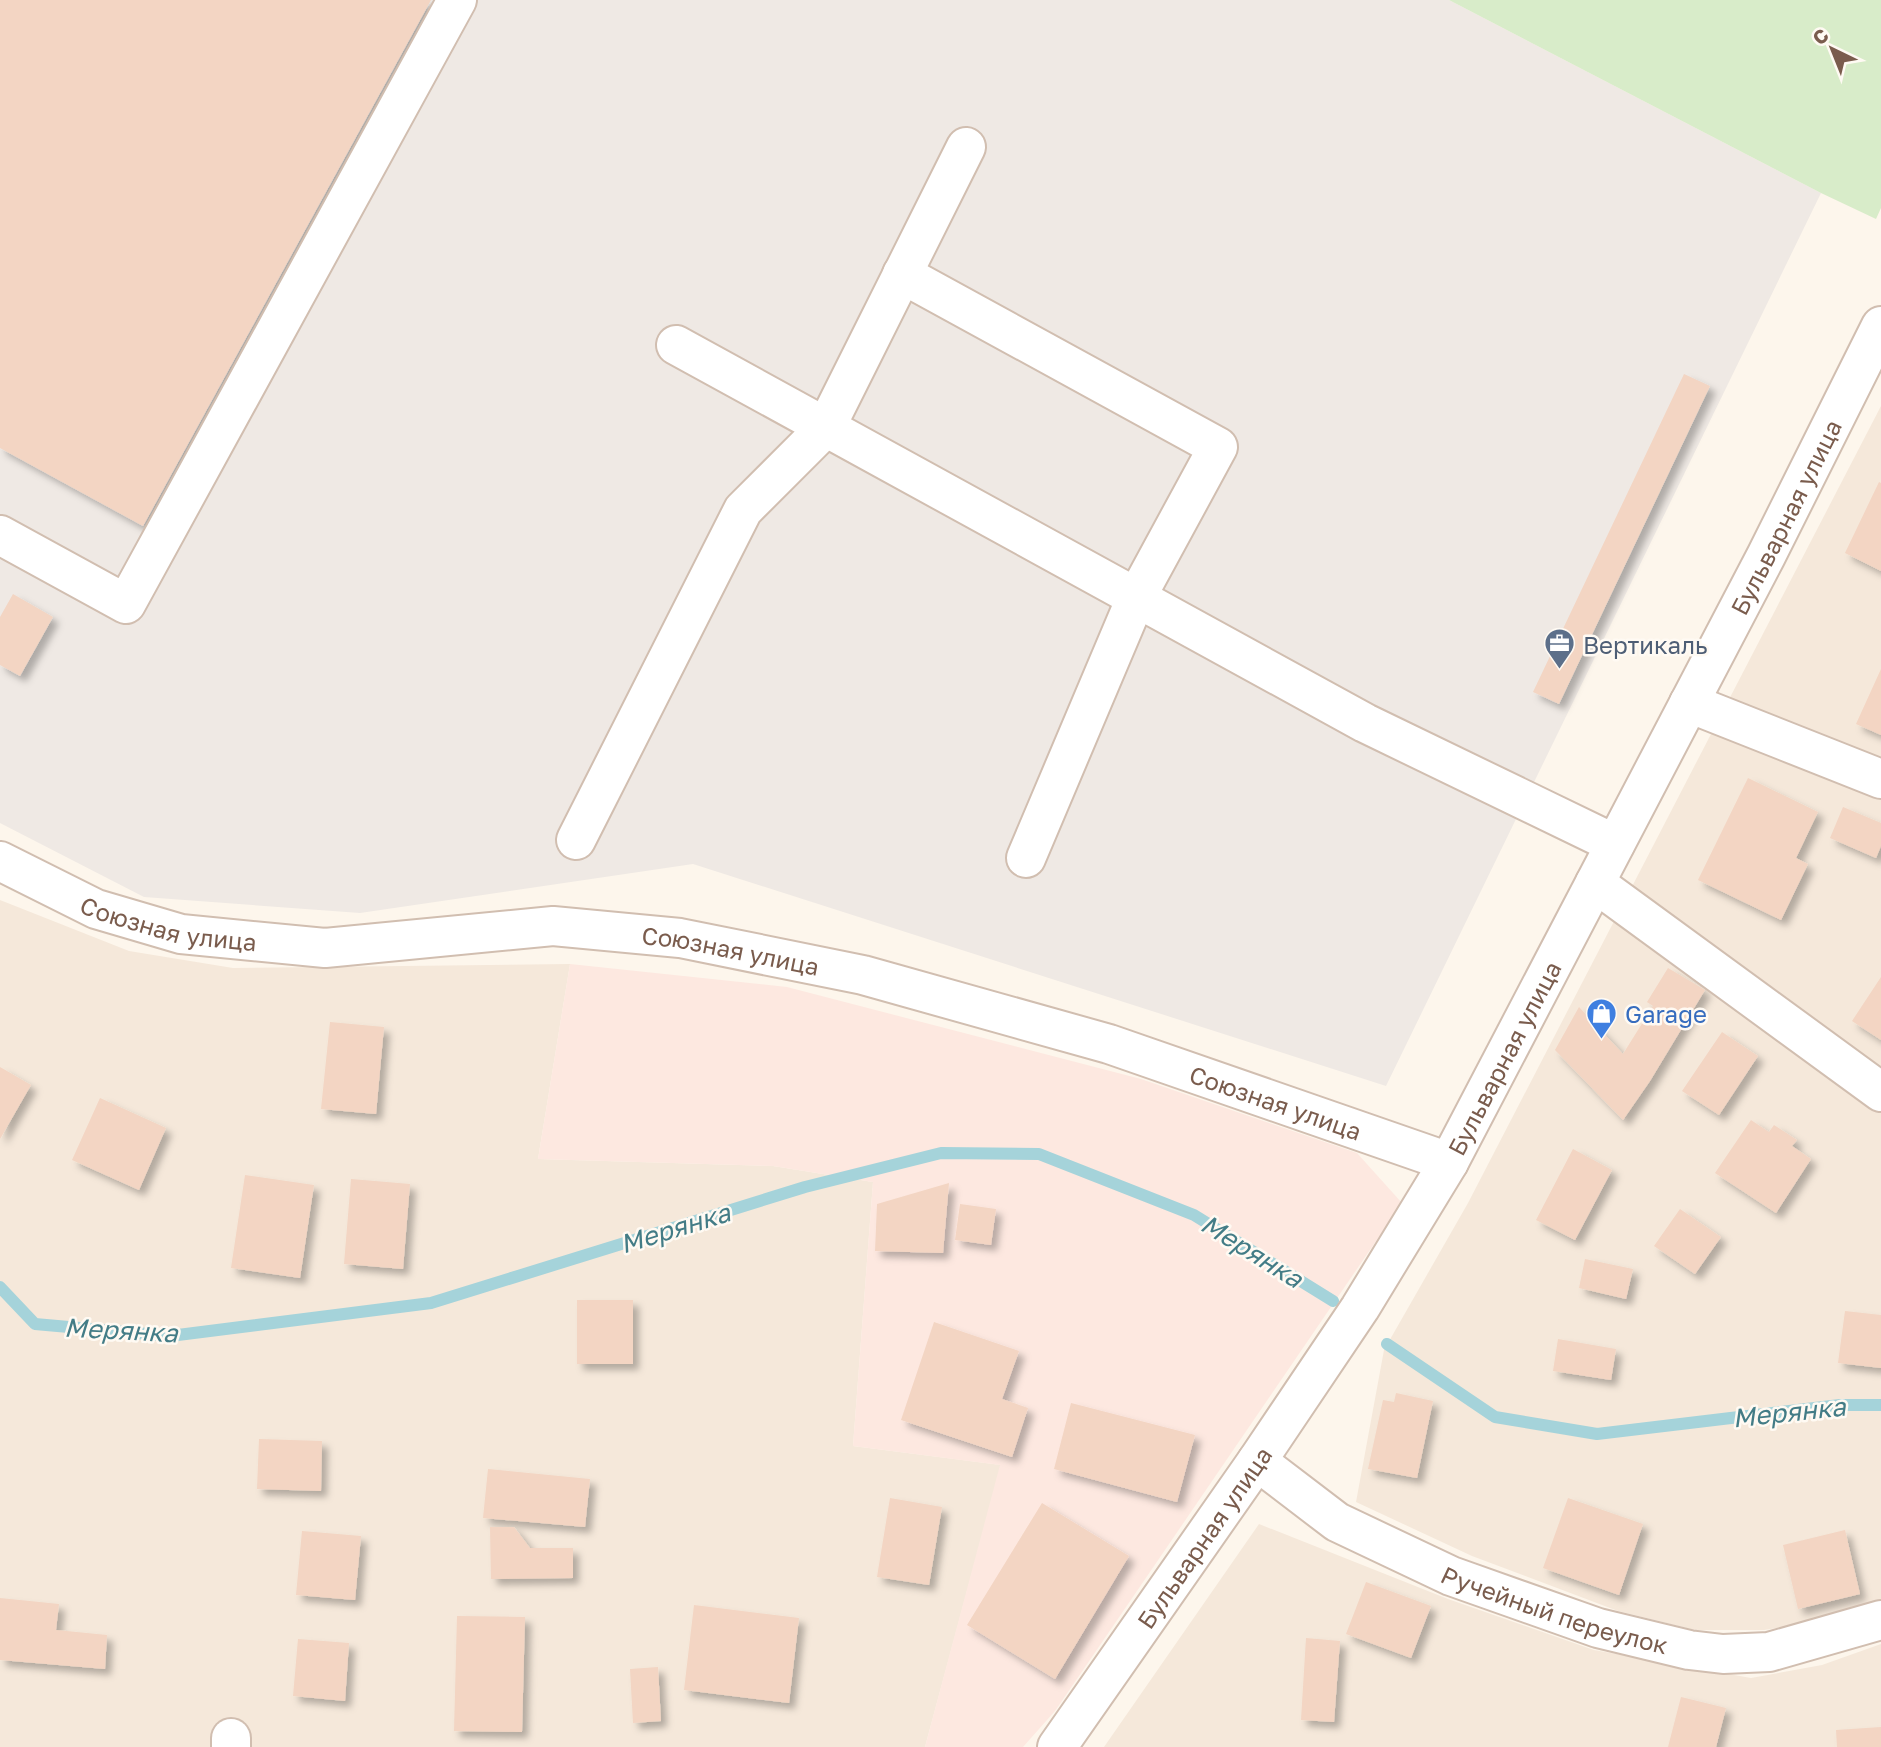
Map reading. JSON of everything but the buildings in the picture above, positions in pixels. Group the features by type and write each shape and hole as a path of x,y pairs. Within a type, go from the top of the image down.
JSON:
{"street":[{"path":"0,535 126,604 457,0"},
{"path":"576,840 743,510 826,427 966,147"},
{"path":"902,274 1218,447 1136,598 1026,858"},
{"name":"Бульварная улица","path":"1057,1747 1257,1461 1360,1308 1449,1161 1766,556 1881,326"},
{"path":"676,345 1365,723 1615,844"},
{"path":"1689,703 1881,779"},
{"name":"Союзная улица","path":"0,861 96,909 181,934 324,948 553,926 680,938 850,972 1109,1044 1449,1161"},
{"path":"1595,883 1881,1092"},
{"name":"Ручейный переулок","path":"1257,1461 1337,1522 1451,1576 1598,1628 1689,1650 1723,1654 1769,1652 1881,1620"}],"shaded area":[{"path":"0,0 1449,0 1821,193 1386,1086 693,864 360,913 144,897 0,823"},
{"path":"1881,406 1881,1605 1827,1620 1764,1630 1695,1630 1618,1611 1472,1556 1356,1502 1384,1350 1468,1203"},
{"path":"0,900 129,951 233,968 570,964 538,1159 773,1166 873,1182 853,1446 1001,1465 925,1747 0,1747"},
{"path":"570,964 787,987 1141,1079 1357,1153 1402,1203 1055,1711 1023,1747 925,1747 1000,1465 853,1446 873,1182 773,1166 538,1159"},
{"path":"1259,1524 1448,1599 1594,1650 1751,1678 1822,1665 1881,1644 1881,1747 1104,1747"}],"green space":[{"path":"1449,0 1881,0 1881,208 1876,219 1821,193"}],"waterway":[{"name":"Мерянка","path":"0,1287 35,1324 170,1336 431,1303 805,1187 941,1153 1039,1154 1194,1215 1333,1301"},
{"name":"Мерянка","path":"1387,1344 1495,1417 1597,1434 1840,1405 1881,1405"}],"place":[{"name":"Вертикаль","path":"1560,671"},
{"name":"Garage","path":"1602,1040"}]}
